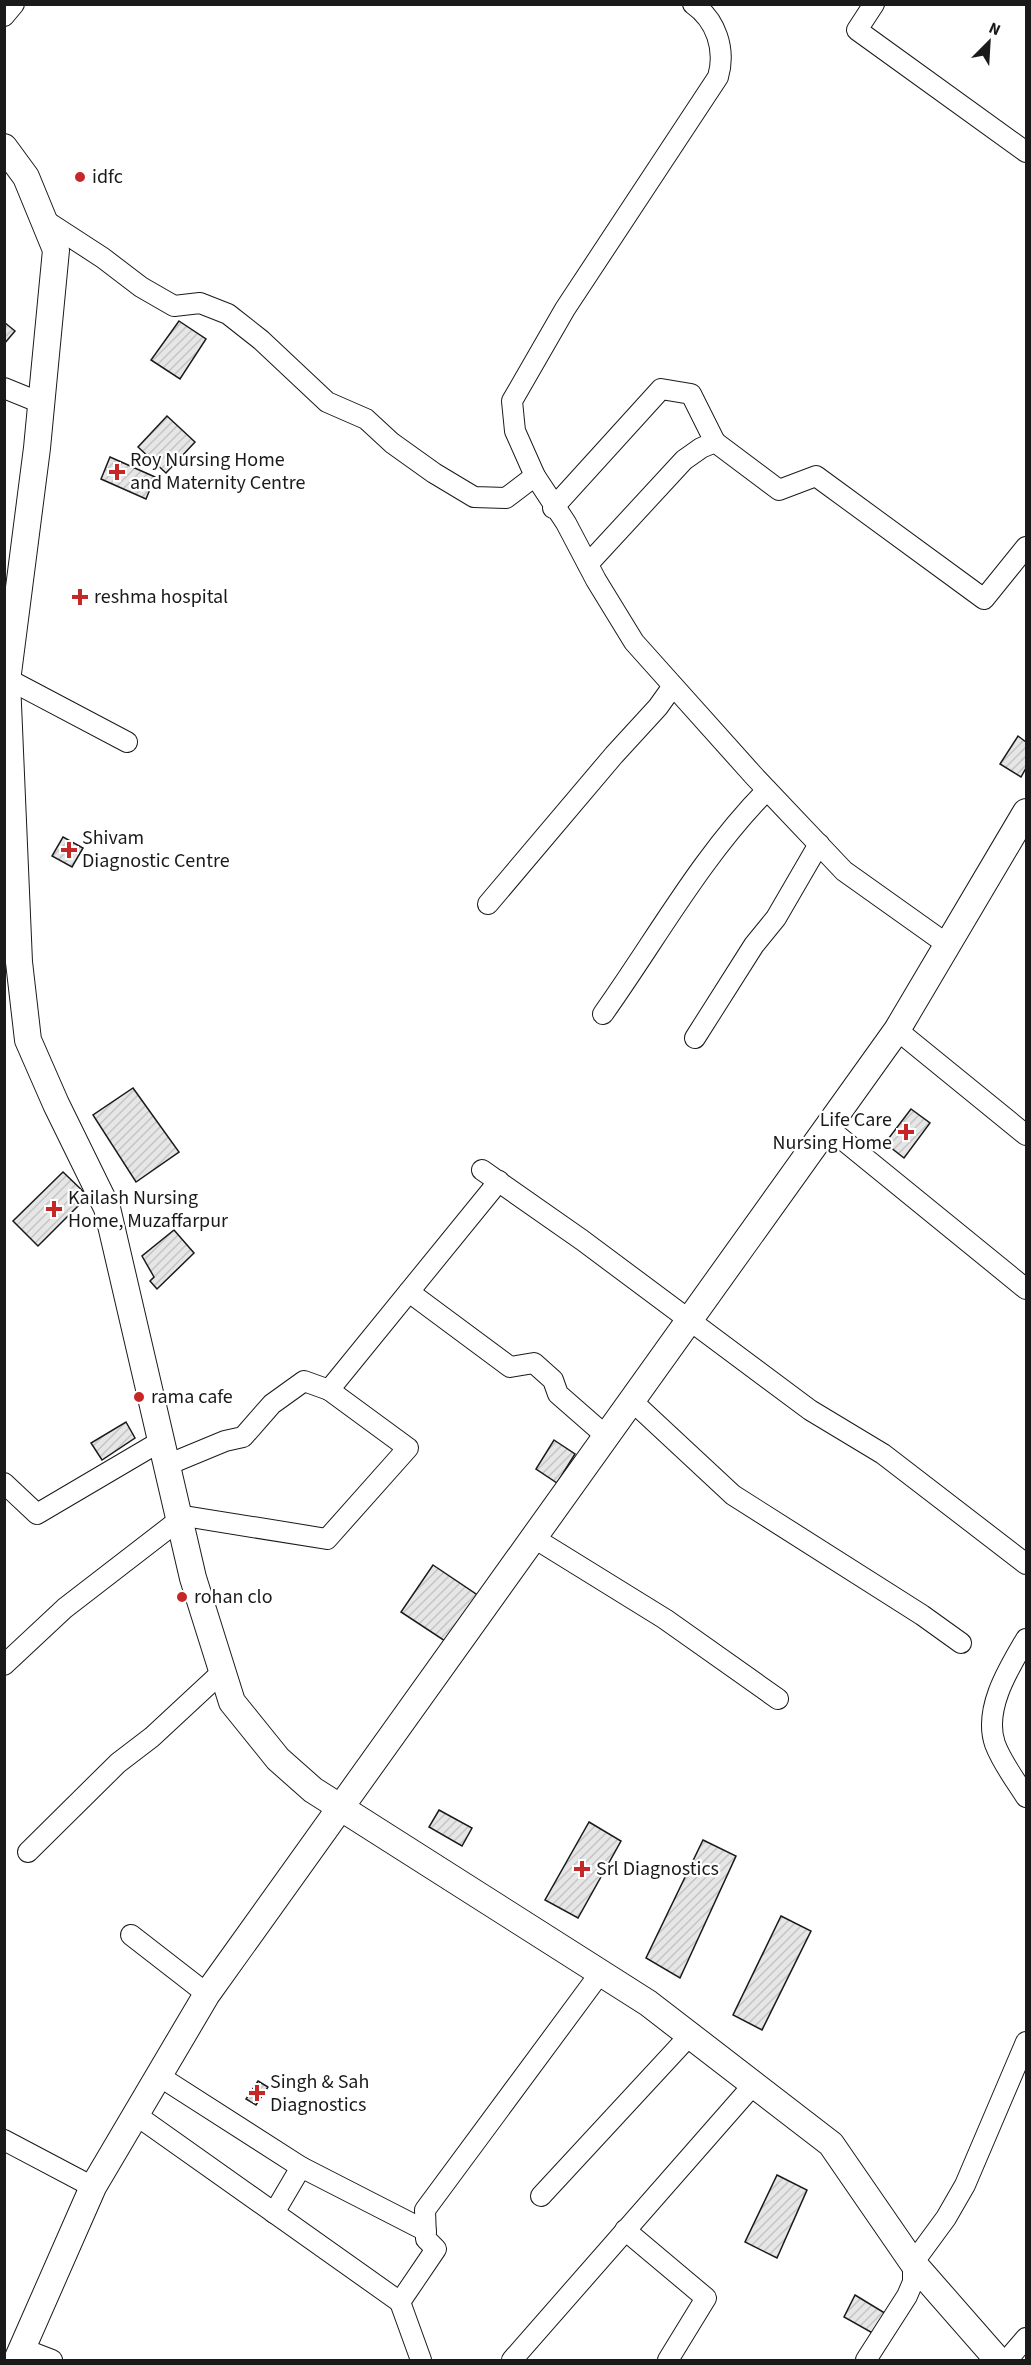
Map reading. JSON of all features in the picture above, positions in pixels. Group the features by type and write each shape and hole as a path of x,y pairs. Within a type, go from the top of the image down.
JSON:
{"main road":[{"path":"4,147 26,177 56,250 41,403 6,679 8,809 19,962 28,1040 56,1104 107,1208 193,1578 232,1702 278,1759 314,1790 648,2003 831,2144 913,2263 998,2361"},
{"path":"19,2354 93,2187 207,1994 897,1030 1026,812"}],"street":[{"path":"4,16 14,4"},
{"path":"693,4 706,13 717,34 721,65 718,76 565,309 513,401 515,431 535,476 566,524 634,642 767,790 844,871 948,945"},
{"path":"874,4 857,30 1026,152"},
{"path":"43,219 103,258 141,287 174,306 201,303 228,314 261,340 327,402 366,419 392,443 434,473 474,497 506,498 535,476"},
{"path":"4,388 41,403"},
{"path":"554,508 661,389 691,394 715,442 779,490 816,476 984,599 1026,547"},
{"path":"588,564 684,460 701,448 715,442"},
{"path":"6,679 127,742"},
{"path":"488,904 614,755 658,707 673,686"},
{"path":"603,1014 684,892 726,834 767,790"},
{"path":"695,1038 754,945 776,918 819,844"},
{"path":"897,1030 1026,1135"},
{"path":"827,1127 1026,1289"},
{"path":"482,1170 810,1410 883,1454 1026,1564"},
{"path":"329,1390 499,1181"},
{"path":"409,1292 510,1367 534,1362 553,1380 558,1394 606,1436"},
{"path":"4,1483 38,1514 164,1453 243,1437 272,1404 304,1381 329,1390 408,1448 327,1539 179,1517 65,1608 4,1665"},
{"path":"632,1401 733,1495 922,1615 961,1643"},
{"path":"534,1538 664,1619 778,1699"},
{"path":"1026,1639 1001,1686 993,1724 995,1743 1026,1797"},
{"path":"28,1852 118,1763 152,1737 222,1672"},
{"path":"131,1935 207,1994"},
{"path":"400,2302 436,2249 426,2239 425,2210 601,1972"},
{"path":"541,2196 690,2035"},
{"path":"866,2361 907,2296 913,2282 913,2263 946,2218 964,2185 1026,2042"},
{"path":"159,2076 301,2167 426,2231"},
{"path":"512,2361 539,2326 576,2290 625,2230 754,2084"},
{"path":"136,2115 400,2302 421,2361"},
{"path":"4,2140 93,2187"},
{"path":"274,2213 301,2167"},
{"path":"625,2230 706,2298 669,2361"},
{"path":"1007,2361 1026,2338"},
{"path":"19,2354 52,2361"}],"building":[{"path":"179,321 206,339 180,379 151,360"},
{"path":"4,322 15,331 4,344"},
{"path":"167,416 195,442 166,473 138,447"},
{"path":"110,457 155,477 146,499 101,479"},
{"path":"1018,736 1026,742 1026,768 1021,777 1000,764"},
{"path":"63,837 83,848 72,867 52,856"},
{"path":"133,1088 179,1152 136,1182 93,1115"},
{"path":"911,1109 930,1123 904,1158 885,1143"},
{"path":"63,1172 88,1196 38,1246 13,1221"},
{"path":"174,1230 194,1253 157,1289 150,1281 154,1277 142,1256"},
{"path":"126,1422 135,1438 102,1460 91,1443"},
{"path":"554,1440 575,1454 557,1483 536,1469"},
{"path":"433,1565 479,1596 448,1643 401,1612"},
{"path":"439,1810 472,1828 462,1846 429,1827"},
{"path":"589,1822 621,1841 578,1918 545,1900"},
{"path":"703,1840 736,1856 680,1978 646,1958"},
{"path":"781,1916 811,1931 762,2030 733,2015"},
{"path":"258,2081 268,2087 256,2105 246,2099"},
{"path":"777,2175 807,2190 777,2258 745,2242"},
{"path":"855,2295 888,2315 876,2335 844,2317"}],"place":[{"name":"idfc","path":"80,177"},
{"name":"Roy Nursing Home and Maternity Centre","path":"117,472"},
{"name":"reshma hospital","path":"80,597"},
{"name":"Shivam Diagnostic Centre","path":"69,850"},
{"name":"Life Care Nursing Home","path":"906,1132"},
{"name":"Kailash Nursing Home, Muzaffarpur","path":"54,1209"},
{"name":"rama cafe","path":"139,1397"},
{"name":"rohan clo","path":"182,1597"},
{"name":"Srl Diagnostics","path":"582,1869"},
{"name":"Singh & Sah Diagnostics","path":"257,2093"}]}
